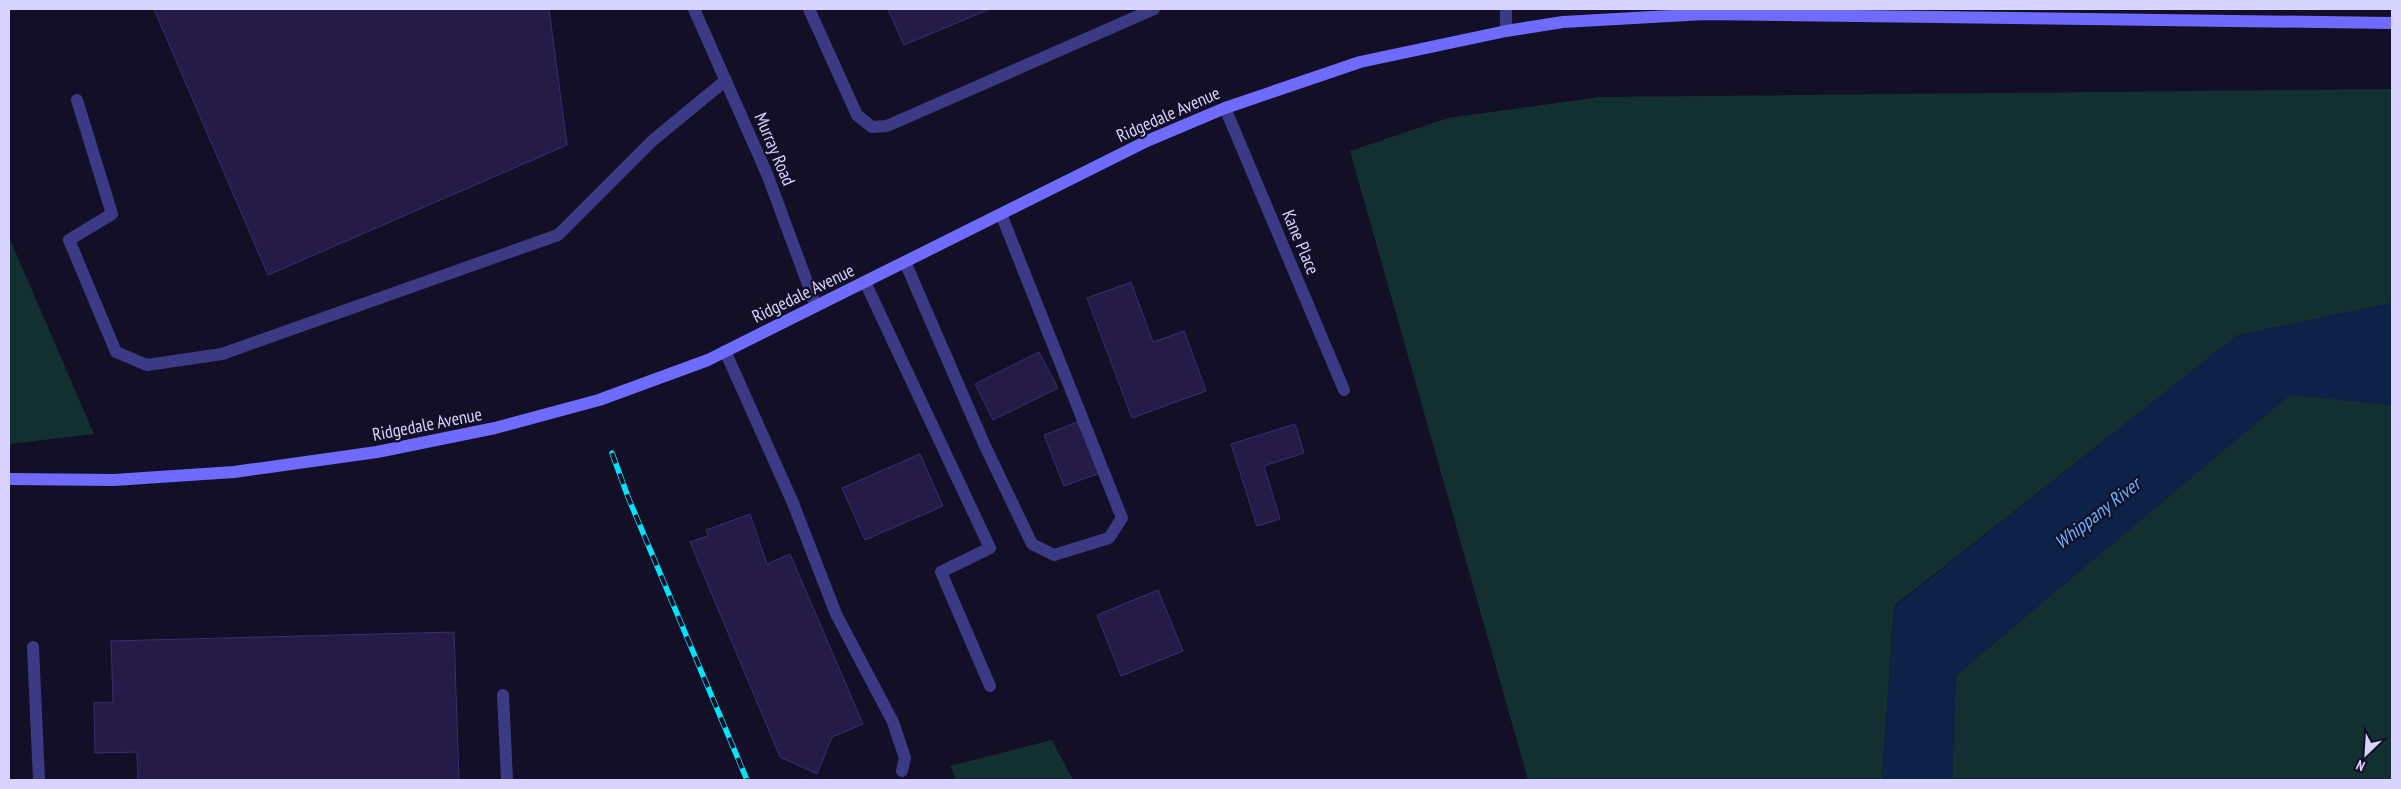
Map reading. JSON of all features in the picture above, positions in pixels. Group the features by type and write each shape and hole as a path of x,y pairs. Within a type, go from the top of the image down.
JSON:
{"main road":[{"name":"Ridgedale Avenue","path":"9,479 114,480 234,472 377,452 495,428 598,400 708,360 1146,141 1225,108 1360,62 1506,32 1563,22 1705,14 2392,23"}],"street":[{"name":"Murray Road","path":"694,9 767,174 816,306"},
{"path":"809,9 831,62 857,115 872,127 887,126 1154,9"},
{"path":"1506,9 1506,32"},
{"path":"77,100 112,214 69,240 116,352 147,365 222,354 558,235 652,141 726,80"},
{"name":"Kane Place","path":"1225,108 1344,390"},
{"path":"904,262 985,446 1032,544 1054,555 1109,538 1122,518 1001,214"},
{"path":"865,282 990,548 941,572 990,686"},
{"path":"725,351 793,503 836,614 893,722 905,758 902,771"},
{"path":"33,647 39,780"},
{"path":"502,695 507,780"}],"green space":[{"path":"2392,89 2392,303 2237,336 1894,606 1882,780 1528,780 1350,151 1448,118 1600,97"},
{"path":"9,237 94,434 9,444"},
{"path":"2290,394 2392,405 2392,780 1952,780 1956,675"},
{"path":"1052,740 1073,780 956,780 950,766"}],"water":[{"name":"Whippany River","path":"2392,303 2392,405 2290,395 1956,675 1952,780 1882,780 1894,607 2237,335"}],"building":[{"path":"154,9 549,9 567,145 268,275"},
{"path":"888,9 990,9 904,45"},
{"path":"1131,282 1153,342 1184,331 1206,391 1132,418 1087,298"},
{"path":"1039,352 1058,388 993,420 975,384"},
{"path":"1080,421 1100,473 1064,486 1044,435"},
{"path":"1295,424 1304,453 1264,466 1280,519 1257,526 1231,444"},
{"path":"920,454 943,506 865,540 842,488"},
{"path":"750,514 767,564 790,554 863,724 832,737 817,774 780,757 690,542 708,536 706,530"},
{"path":"1158,590 1183,651 1121,676 1097,615"},
{"path":"454,632 459,780 138,780 137,752 95,753 94,703 113,702 111,641"}],"railway":[{"path":"612,453 628,497 747,780"}]}
